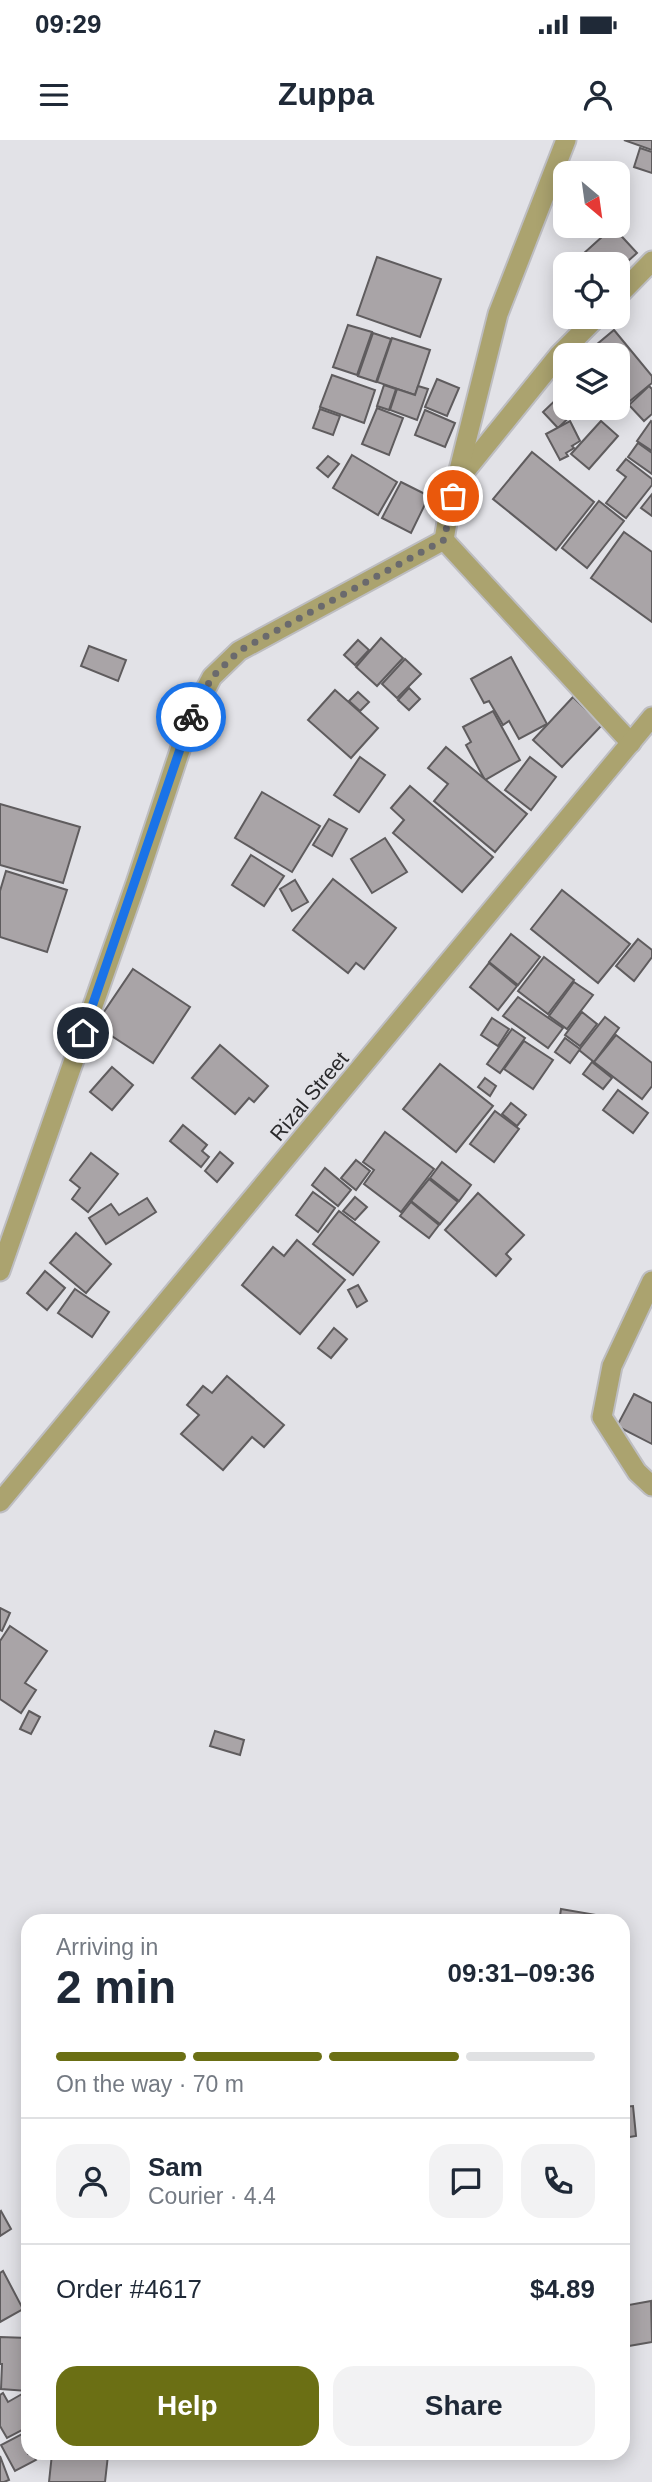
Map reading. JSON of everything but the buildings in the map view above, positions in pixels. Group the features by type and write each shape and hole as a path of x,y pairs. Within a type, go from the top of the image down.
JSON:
{"street":[{"path":"0,1271 136,883 191,717 212,677 239,651 444,540 498,314 566,140"},
{"path":"630,284 652,261"},
{"path":"457,481 559,355 585,329"},
{"path":"444,540 631,743"},
{"name":"Rizal Street","path":"0,1502 652,717"},
{"path":"652,1281 612,1366 602,1417 637,1472 652,1486"}],"way so far":[{"path":"191,717 212,677 239,651 444,540 453,496"}],"route":[{"path":"83,1033 191,717"}]}
